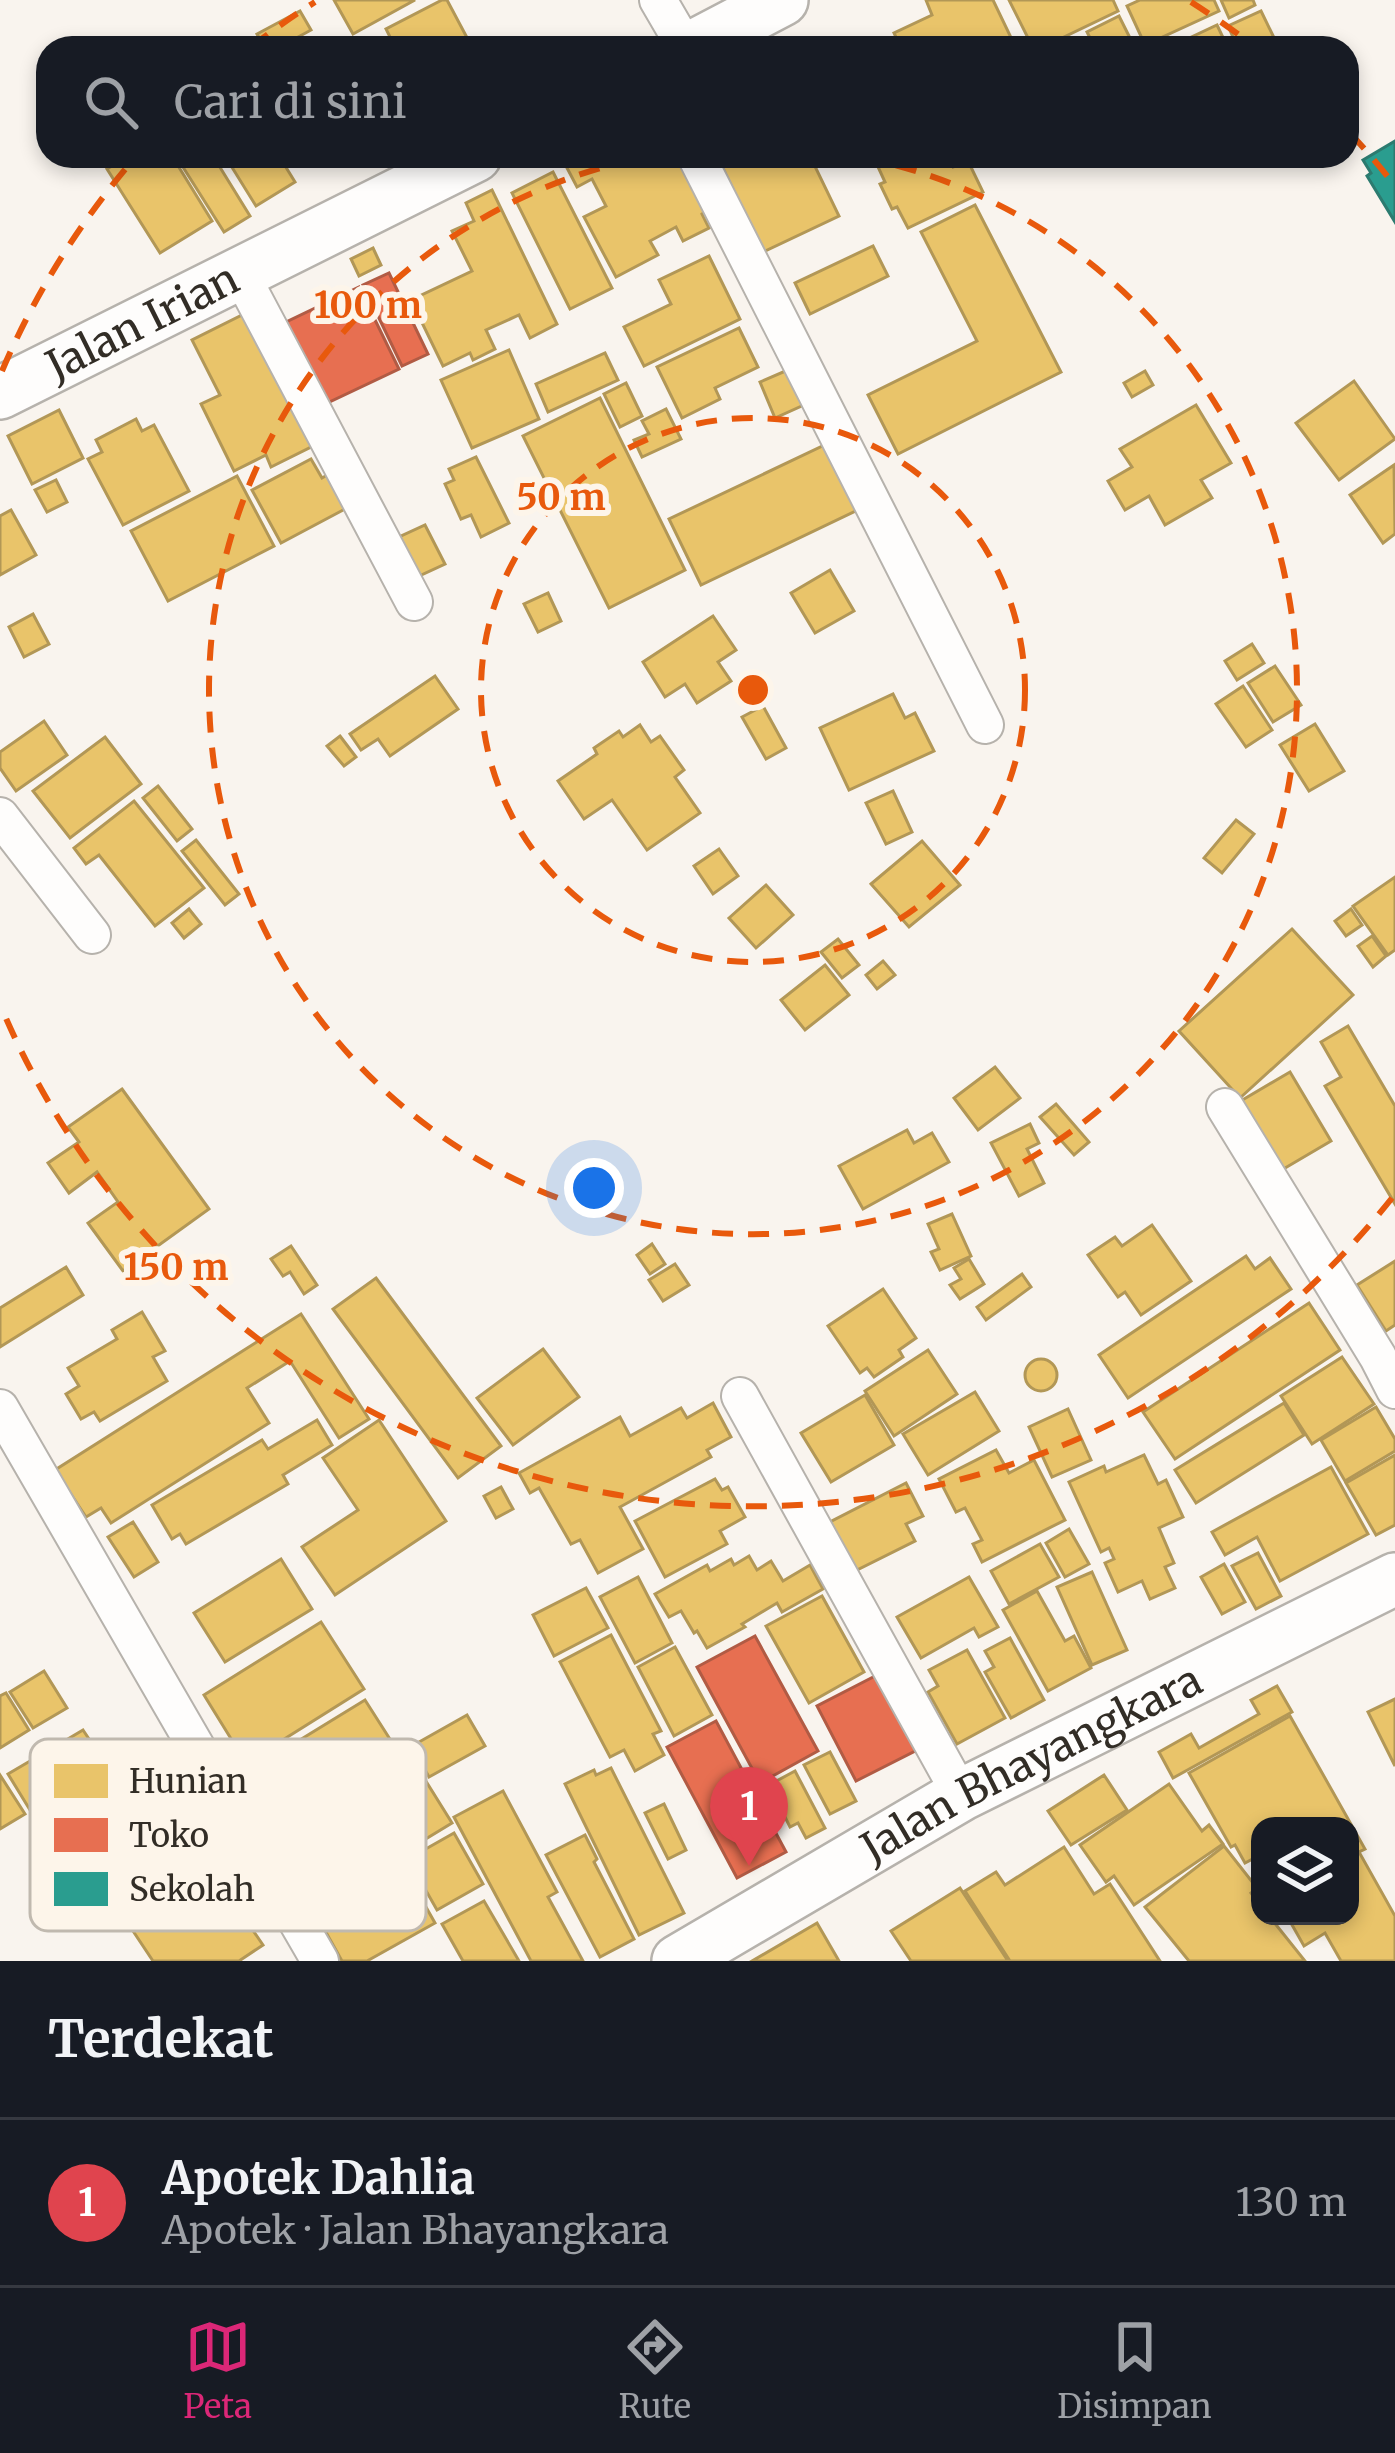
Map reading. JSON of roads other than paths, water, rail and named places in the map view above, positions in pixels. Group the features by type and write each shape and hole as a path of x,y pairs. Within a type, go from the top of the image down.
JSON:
{"main road":[{"path":"712,36 782,0"},
{"name":"Jalan Irian","path":"0,392 452,168"},
{"name":"Jalan Bhayangkara","path":"678,1961 961,1795 1395,1579"}],"street":[{"path":"658,0 680,36"},
{"path":"702,168 985,725"},
{"path":"240,273 414,602"},
{"path":"0,816 92,935"},
{"path":"1225,1107 1395,1390"},
{"path":"740,1396 961,1795"},
{"path":"0,1408 192,1739"},
{"path":"303,1931 320,1961"}],"place":[{"name":"Apotek Dahlia","path":"749,1866"}]}
